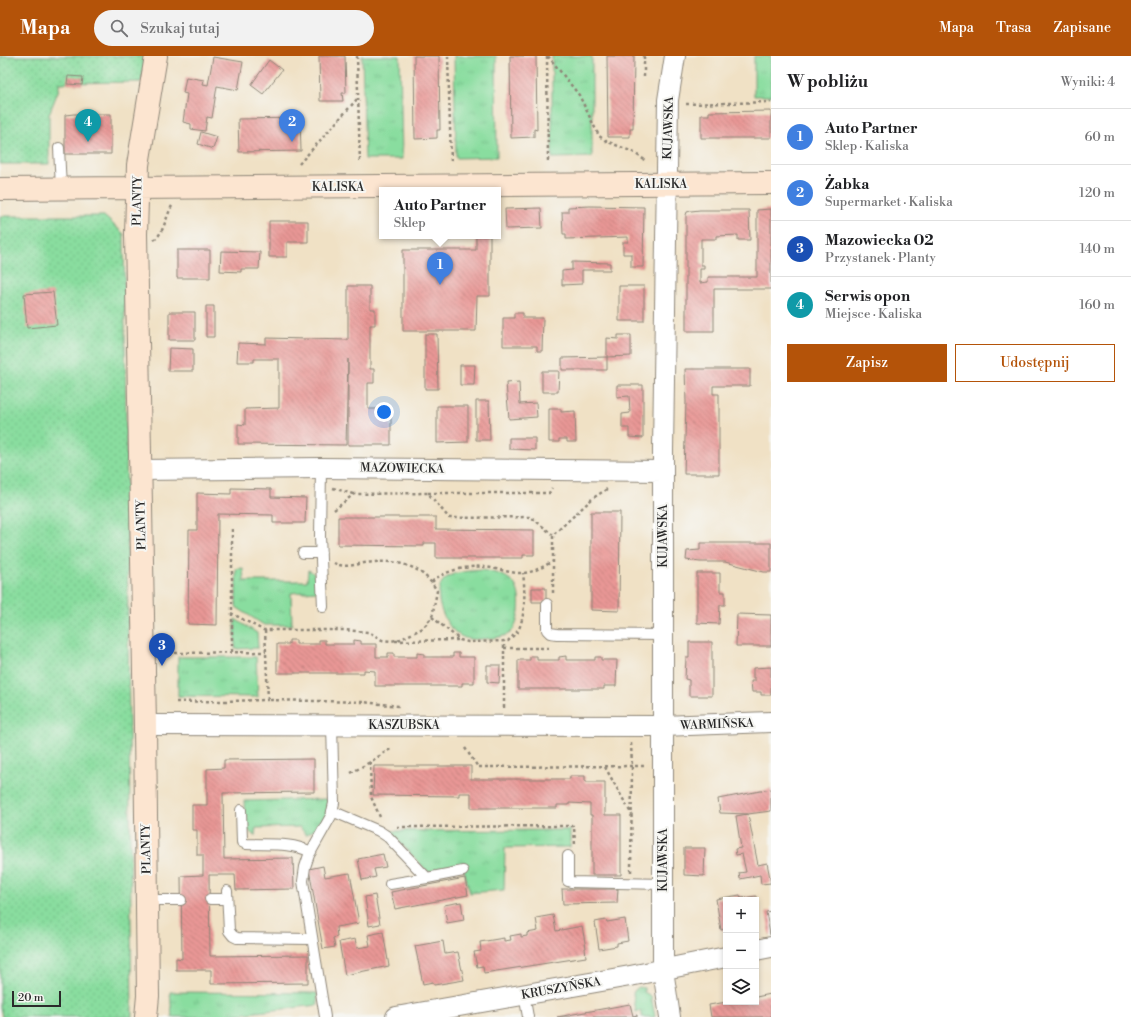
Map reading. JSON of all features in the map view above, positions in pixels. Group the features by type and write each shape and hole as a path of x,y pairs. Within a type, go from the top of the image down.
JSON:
{"street":[{"name":"PLANTY","path":"153,1017 147,1006 145,725 137,189 138,165 156,56"},
{"name":"KUJAWSKA","path":"670,1017 663,970 663,636 666,184 668,100 675,56"},
{"name":"KALISKA","path":"0,189 771,183"},
{"name":"MAZOWIECKA","path":"140,470 321,468 664,471"},
{"name":"WARMIŃSKA","path":"663,726 771,722"},
{"name":"KASZUBSKA","path":"145,725 663,726"},
{"path":"759,949 771,947"},
{"name":"KRUSZYŃSKA","path":"396,1017 663,970 723,958"}],"lane":[{"path":"59,148 61,188"},
{"path":"321,468 321,553 323,607"},
{"path":"303,553 321,553"},
{"path":"547,604 547,630 550,633 663,636"},
{"path":"325,1017 303,881 305,867 311,852 331,816 334,803 332,725"},
{"path":"240,810 242,842 246,844 292,845 311,852"},
{"path":"332,811 379,831 388,837 427,878"},
{"path":"572,852 568,881 570,882 663,884"},
{"path":"390,884 463,871"},
{"path":"210,899 227,895 229,931 237,938 312,939"},
{"path":"147,900 181,900"},
{"path":"524,994 528,1017"}],"path":[{"path":"357,56 360,164"},
{"path":"448,56 451,164"},
{"path":"547,56 579,95 599,136 606,141 633,152 646,161"},
{"path":"547,56 548,162"},
{"path":"644,56 644,80"},
{"path":"299,164 358,97"},
{"path":"684,104 771,102"},
{"path":"137,242 153,241 158,238 171,207 174,204"},
{"path":"331,514 334,509 354,494 549,493 553,485"},
{"path":"553,594 553,535 593,498 609,488"},
{"path":"428,493 448,518 531,517 553,535"},
{"path":"232,529 232,653"},
{"path":"330,558 335,564 346,566 388,561 404,564 426,576 432,582 437,591 436,604 432,617 422,628 401,639 391,642"},
{"path":"432,582 437,577 447,572 482,566 507,572 523,573 534,571 553,562"},
{"path":"232,613 263,630 345,630 369,632 382,640 391,642 460,640 468,642 508,641 517,631 522,621 524,591 523,573"},
{"path":"432,617 460,640"},
{"path":"265,630 268,700"},
{"path":"504,641 504,708"},
{"path":"175,653 266,652"},
{"path":"176,702 268,700 363,702 401,706"},
{"path":"496,709 512,708"},
{"path":"631,742 631,883"},
{"path":"351,773 392,748"},
{"path":"465,748 478,767 644,766"},
{"path":"370,762 371,797 382,822"},
{"path":"604,766 632,815"},
{"path":"393,828 574,826 572,852"}],"green space":[{"path":"0,56 146,56 141,82 59,83 59,89 49,114 49,164 0,164"},
{"path":"362,56 400,56 402,159 365,159"},
{"path":"454,56 496,56 497,157 456,158"},
{"path":"552,56 592,56 592,157 552,158"},
{"path":"754,56 771,56 771,96 754,96"},
{"path":"0,216 104,216 124,234 132,1017 2,1017 0,1006"},
{"path":"243,568 244,581 307,581 308,570 315,576 317,591 291,593 292,625 264,625 236,607 236,569"},
{"path":"482,570 500,574 512,581 516,586 518,593 519,614 514,628 507,635 490,638 469,639 461,636 453,630 447,622 439,602 439,593 441,584 446,578 454,574"},
{"path":"235,619 257,633 258,648 235,649"},
{"path":"178,657 256,657 258,697 178,696"},
{"path":"328,799 328,811 324,820 306,835 300,827 256,828 255,836 246,825 244,816 244,801"},
{"path":"570,830 570,847 505,848 504,890 470,893 463,866 428,872 389,831"},
{"path":"639,987 644,988 644,992 651,996 655,1017 642,1017 640,1011 636,1012 633,993"},
{"path":"170,992 317,993 318,1005 231,1015 226,1017 172,1017"}],"building":[{"path":"319,56 345,56 346,93 342,93 343,101 320,101"},
{"path":"414,56 439,56 440,130 437,130 437,138 415,139"},
{"path":"510,56 536,56 537,130 534,129 534,137 511,138"},
{"path":"607,56 634,56 633,129 630,129 630,137 608,137"},
{"path":"213,57 243,62 238,90 217,86 212,118 207,117 205,131 191,129 191,124 183,122 187,94 183,93 186,77 204,80 203,84 208,85"},
{"path":"269,60 282,70 263,94 251,85"},
{"path":"68,76 83,77 82,85 67,84"},
{"path":"771,111 771,138 701,138 701,115 709,115 709,112"},
{"path":"111,114 111,154 65,154 65,115"},
{"path":"300,118 301,151 239,152 238,119"},
{"path":"201,132 217,137 213,149 198,144"},
{"path":"568,207 644,207 643,267 631,267 631,254 623,254 623,242 628,242 628,237 566,239 566,234 563,234 562,212 568,212"},
{"path":"541,208 542,228 506,229 505,209"},
{"path":"771,209 771,289 714,289 714,331 686,331 687,212 700,210 749,210 750,240 738,240 738,235 716,236 716,239 701,239 701,265 704,265 704,269 700,269 700,283 708,282 708,277 757,277 757,210"},
{"path":"269,221 308,221 308,242 287,242 287,257 269,257"},
{"path":"476,239 490,239 490,296 477,296 476,331 403,331 403,250 476,250"},
{"path":"177,250 210,250 210,278 177,278"},
{"path":"221,251 260,252 259,269 241,269 241,272 220,271"},
{"path":"572,262 610,263 610,270 582,270 582,284 562,285 562,271 572,270"},
{"path":"348,286 370,286 370,309 375,309 375,325 370,325 370,369 374,369 374,383 368,383 368,409 391,409 391,445 348,445 348,359 346,445 238,444 238,424 245,425 245,409 279,408 279,359 254,359 254,362 237,362 238,343 266,344 266,338 348,340"},
{"path":"619,286 644,286 644,321 619,321"},
{"path":"53,292 57,325 27,328 24,294"},
{"path":"206,306 214,306 214,337 206,337"},
{"path":"169,312 195,312 195,340 169,340"},
{"path":"514,313 523,313 523,318 543,318 542,351 537,351 537,346 503,346 503,318 514,318"},
{"path":"425,334 437,334 438,389 425,389"},
{"path":"618,335 631,335 631,356 607,357 607,338 618,339"},
{"path":"169,348 193,349 193,371 168,371"},
{"path":"607,357 607,370 562,370 562,358"},
{"path":"460,365 475,365 474,385 460,385"},
{"path":"685,369 750,369 750,386 713,386 713,394 719,394 719,474 684,474 686,402"},
{"path":"542,371 559,371 558,392 542,392"},
{"path":"519,382 520,404 536,403 537,417 509,419 506,383"},
{"path":"617,385 643,385 643,438 629,437 629,428 622,428 622,414 630,413 629,396 617,397"},
{"path":"476,401 489,401 490,440 476,440"},
{"path":"437,406 468,406 468,442 437,443"},
{"path":"549,409 561,409 561,412 575,411 576,442 567,442 567,439 559,439 559,442 549,442"},
{"path":"509,438 535,438 535,450 509,449"},
{"path":"231,488 271,489 271,497 306,498 305,523 273,523 273,515 218,514 217,625 188,624 189,530 197,530 197,493 231,494"},
{"path":"591,512 620,512 619,611 591,610"},
{"path":"338,517 436,517 436,529 534,530 534,555 523,555 523,558 436,558 436,543 424,543 424,546 338,545"},
{"path":"700,543 771,543 771,572 764,572 725,562 700,562 686,560 687,551 700,550"},
{"path":"697,573 720,573 720,592 725,592 725,605 720,605 719,624 697,623"},
{"path":"532,588 546,588 546,602 532,602"},
{"path":"737,614 771,615 771,646 736,646"},
{"path":"289,640 296,640 296,644 319,644 319,640 325,640 325,644 354,644 354,640 361,641 361,644 376,644 376,657 388,657 388,653 394,653 394,657 417,657 417,653 424,654 424,657 453,657 453,653 459,653 459,657 474,657 474,683 462,683 462,686 375,686 375,671 364,670 364,673 277,673 277,644 289,644"},
{"path":"689,642 712,642 712,696 689,696 689,680 685,679 686,658 689,658"},
{"path":"530,656 537,656 537,660 559,660 559,657 566,656 566,660 595,660 595,657 601,657 601,660 617,660 616,686 604,686 604,689 518,689 518,660 530,660"},
{"path":"487,665 500,665 499,683 487,682"},
{"path":"771,667 771,695 761,695 761,692 752,692 751,681 755,681 755,678 753,678 753,668"},
{"path":"314,759 314,792 223,793 224,859 293,858 294,889 236,890 235,875 209,875 210,956 308,955 308,983 211,984 211,970 176,970 176,958 182,959 181,876 203,875 203,855 197,855 197,830 192,830 192,805 207,805 207,769 224,768 224,760"},
{"path":"374,766 471,766 471,779 570,779 570,776 585,776 585,782 605,782 605,815 621,815 621,875 592,875 592,815 590,815 590,804 569,803 569,805 557,805 557,808 471,808 471,793 459,793 459,796 373,795"},
{"path":"771,789 771,811 748,814 720,813 718,799"},
{"path":"748,814 758,865 767,863 771,883 761,884 760,875 740,879 739,873 746,872 742,854 736,855 735,849 741,848 736,816"},
{"path":"684,848 705,848 704,876 684,875"},
{"path":"383,854 386,867 374,869 376,877 362,880 358,859"},
{"path":"323,866 325,877 350,873 359,923 336,927 337,937 333,938 335,947 323,949 309,869"},
{"path":"465,878 468,895 395,909 391,892"},
{"path":"562,889 618,889 617,903 563,904"},
{"path":"375,895 380,924 369,926 365,897"},
{"path":"740,895 741,897 728,897"},
{"path":"723,898 723,930 721,930 716,899"},
{"path":"461,902 464,920 447,923 444,905"},
{"path":"771,911 771,935 770,935 766,912"},
{"path":"553,915 556,931 582,926 586,957 484,973 483,966 477,967 474,952 481,951 480,942 504,938 504,941 511,940 510,936 521,934 521,937 527,936 527,933 538,931 536,918"},
{"path":"625,919 628,941 617,943 617,946 599,949 595,922"},
{"path":"383,932 389,966 345,975 339,942 355,939 357,948 370,946 368,935"},
{"path":"443,941 445,954 458,952 464,980 434,985 433,982 423,984 415,946"},
{"path":"771,994 771,1017 711,1017 709,1005 723,1003 723,1005 759,1005 759,996"},
{"path":"630,1004 633,1016 637,1015 637,1017 557,1017"}],"place":[{"name":"Serwis opon","path":"88,142"},
{"name":"Żabka","path":"292,142"},
{"name":"Auto Partner","path":"440,285"},
{"name":"Mazowiecka 02","path":"162,666"}]}
